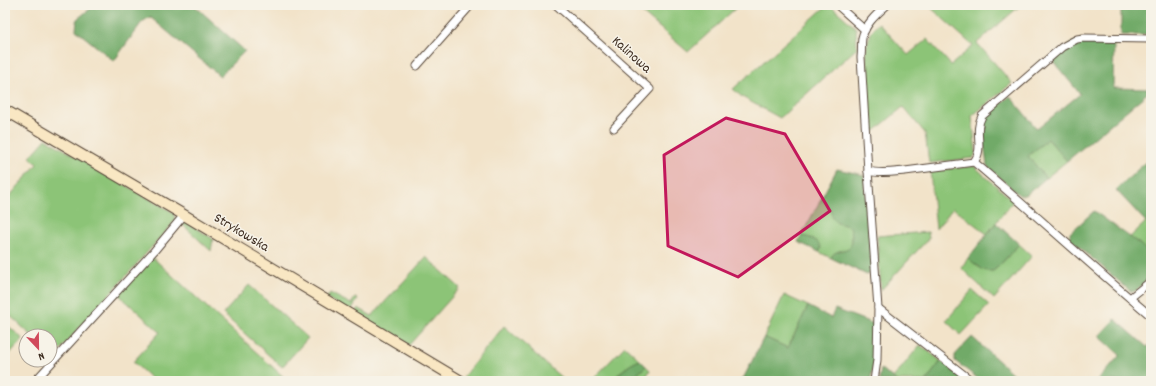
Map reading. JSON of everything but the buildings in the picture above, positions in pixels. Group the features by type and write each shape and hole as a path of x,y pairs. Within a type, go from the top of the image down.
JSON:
{"street":[{"path":"417,66 471,5"},
{"name":"Kalinowa","path":"556,5 650,89 614,128"},
{"path":"837,5 865,30"},
{"path":"874,381 878,352 878,308 861,57 862,36 865,30 870,22 887,5"},
{"path":"868,171 884,173 974,162 979,155 978,129 982,116 1062,47 1077,39 1083,38 1151,39"},
{"name":"Strykowska","path":"5,110 461,381"},
{"path":"974,162 1151,316"},
{"path":"35,381 184,216"},
{"path":"1130,298 1151,281"},
{"path":"878,308 972,381"}],"highlighted area":[{"path":"726,118 785,134 830,211 738,277 668,246 664,155"}],"green space":[{"path":"98,5 194,5 245,51 220,76 150,17 142,22 114,61 76,30 77,19"},
{"path":"633,5 739,5 688,52"},
{"path":"830,5 856,28 857,48 780,118 742,97 733,89 824,8"},
{"path":"928,5 1021,5 977,43 1012,83 972,116 976,153 973,158 929,163 925,133 903,107 871,134 866,50 869,39 876,25 879,23 908,55 927,39 951,65 973,46"},
{"path":"1121,5 1151,5 1151,35 1121,35"},
{"path":"1074,42 1114,43 1113,88 1151,90 1067,161 1048,139 1028,156 1046,178 1026,195 1019,195 987,166 981,120 1010,96 1037,129 1080,94 1052,60"},
{"path":"46,139 174,213 175,221 58,352 58,328 23,328 5,311 5,194 9,197 37,164 30,157"},
{"path":"1048,139 1067,161 1046,178 1027,156"},
{"path":"1151,157 1151,217 1146,222 1116,190"},
{"path":"974,166 1013,201 987,234 953,208 936,229 930,171"},
{"path":"837,169 864,175 872,271 867,275 831,258 836,252 849,247 852,240 852,232 850,227 836,222 828,206 821,199"},
{"path":"821,199 826,203 837,223 848,225 852,231 852,242 848,249 833,254 831,258 819,252 821,248 801,236"},
{"path":"1094,211 1141,245 1151,255 1151,276 1136,291 1130,291 1070,239 1070,233"},
{"path":"1151,218 1151,255 1130,237"},
{"path":"185,221 213,239 211,251 182,224"},
{"path":"996,223 1019,244 993,271 987,271 981,269 968,258"},
{"path":"928,232 929,238 881,290 877,236"},
{"path":"801,236 818,242 821,248 819,252 798,242"},
{"path":"1019,244 1032,256 994,299 961,268 968,258 981,269 993,271"},
{"path":"152,257 288,381 154,381 133,362 160,332 118,294"},
{"path":"426,257 460,288 409,345 354,314 358,308 372,316"},
{"path":"249,285 308,338 282,367 223,314"},
{"path":"972,290 989,305 961,335 946,321"},
{"path":"330,293 351,304 355,298 358,299 350,312 327,298"},
{"path":"784,295 808,306 788,348 764,337"},
{"path":"808,306 831,318 835,309 874,324 874,364 870,381 742,381 764,337 788,348"},
{"path":"1115,319 1147,347 1151,343 1151,381 1097,381 1120,355 1099,336"},
{"path":"5,323 18,335 18,345 5,359"},
{"path":"504,326 565,381 470,381 463,377"},
{"path":"972,337 1021,381 981,381 955,361 955,355"},
{"path":"920,345 941,361 926,381 897,381 893,378"},
{"path":"625,346 640,360 621,372 614,381 591,381"},
{"path":"640,360 646,366 631,377 633,381 614,381 621,372"},
{"path":"941,361 962,377 959,381 926,381"},
{"path":"646,366 650,370 644,381 632,380 631,377"},
{"path":"881,369 897,381 879,381"}]}
